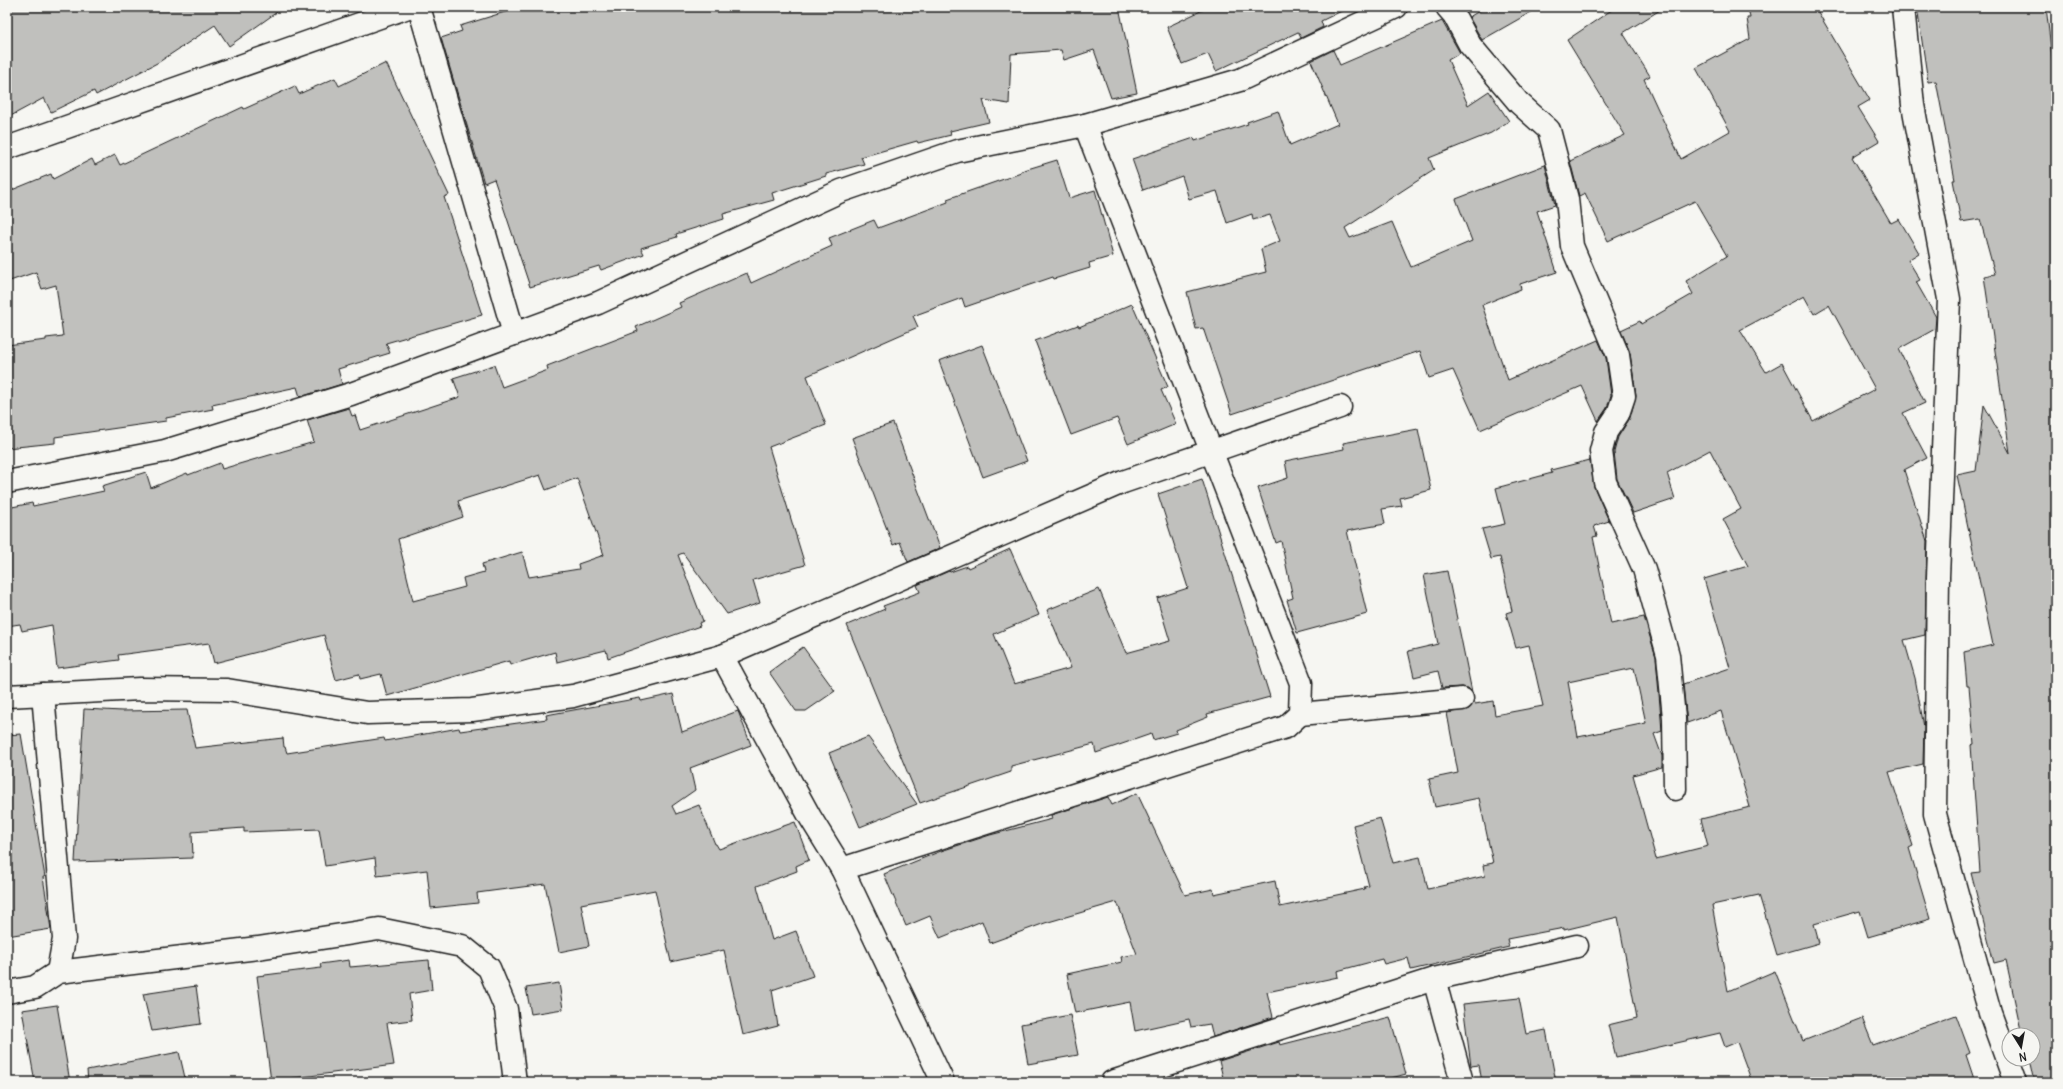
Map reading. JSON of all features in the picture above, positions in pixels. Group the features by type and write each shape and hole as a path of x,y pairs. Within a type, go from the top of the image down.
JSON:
{"street":[{"path":"7,148 408,7"},
{"path":"419,7 514,334"},
{"path":"7,482 166,452 351,394 598,303 841,191 956,151 1085,125 1240,80 1396,7"},
{"path":"1447,7 1454,15 1470,45 1519,103 1549,130 1567,199 1572,246 1618,355 1624,396 1618,414 1606,432 1601,451 1605,482 1644,570 1668,656 1674,718 1675,789"},
{"path":"1903,7 1913,105 1949,299 1938,577 1934,814 1990,1013 2015,1082"},
{"path":"1085,125 1301,683 1300,714"},
{"path":"7,696 140,689 227,690 367,713 472,710 573,696 722,656 1123,482 1340,407"},
{"path":"722,656 810,817 842,869 943,1082"},
{"path":"44,694 64,939 58,972"},
{"path":"842,869 1286,727 1300,714 1462,699"},
{"path":"7,992 35,987 58,972 258,948 379,929 462,946 489,968 506,1009 515,1082"},
{"path":"1112,1082 1434,979 1577,946"},
{"path":"1434,979 1462,1082"}],"building":[{"path":"7,7 284,7 229,46 215,25 159,62 96,95 94,91 51,112 44,98 7,118"},
{"path":"521,7 1119,7 1137,93 1111,98 1094,50 1064,60 1061,50 1011,54 1009,104 983,100 989,122 950,131 951,135 918,143 917,141 861,157 864,164 826,174 826,176 772,193 774,200 723,214 724,219 676,234 677,237 641,248 644,254 601,270 599,266 530,287 494,179 484,183 441,38 462,31 460,26"},
{"path":"1209,7 1350,7 1321,21 1323,27 1301,38 1298,32 1216,71 1208,54 1182,64 1167,27"},
{"path":"1486,7 1540,7 1482,40 1469,17"},
{"path":"1616,7 1665,7 1623,33 1650,76 1644,79 1681,159 1730,131 1696,68 1750,39 1747,18 1750,18 1748,7 1815,7 1870,100 1858,107 1879,141 1852,157 1891,223 1899,219 1919,253 1908,260 1920,280 1916,282 1936,317 1935,329 1899,349 1925,403 1903,413 1927,458 1904,470 1927,541 1925,635 1904,640 1915,678 1924,727 1923,764 1889,772 1913,846 1909,848 1930,919 1868,937 1860,911 1814,924 1819,943 1777,955 1759,895 1712,905 1728,991 1775,971 1803,1041 1862,1018 1873,1045 1956,1015 1970,1053 1966,1055 1975,1082 1752,1082 1737,1042 1725,1047 1720,1033 1616,1057 1608,1025 1637,1018 1618,917 1564,930 1564,928 1507,939 1509,947 1411,970 1408,958 1384,964 1382,959 1337,971 1338,977 1267,992 1273,1017 1213,1037 1210,1024 1191,1027 1189,1019 1135,1031 1130,1002 1075,1013 1067,974 1122,962 1121,957 1137,954 1117,902 1045,923 990,943 982,921 940,938 930,916 906,926 884,874 941,851 990,835 1052,819 1051,815 1108,797 1112,805 1137,793 1185,895 1213,889 1214,894 1275,881 1280,907 1365,889 1364,887 1369,886 1353,825 1380,818 1393,863 1420,857 1428,889 1485,876 1483,865 1493,863 1479,798 1435,807 1429,779 1458,773 1447,713 1469,709 1474,700 1475,704 1493,701 1495,715 1543,706 1529,645 1516,648 1506,613 1512,611 1500,557 1491,559 1482,529 1505,524 1496,488 1552,473 1551,470 1590,460 1594,487 1609,521 1594,526 1597,536 1593,537 1611,624 1644,617 1656,657 1662,731 1654,734 1662,756 1662,767 1633,775 1656,859 1708,846 1701,819 1750,807 1721,711 1687,723 1683,684 1730,668 1704,579 1748,566 1723,519 1741,509 1710,450 1667,473 1675,499 1633,513 1617,479 1614,452 1618,437 1630,418 1636,395 1630,353 1621,330 1640,321 1641,324 1693,294 1686,281 1727,256 1695,201 1608,241 1585,193 1579,196 1570,161 1625,135 1567,40","holes":["1804,296 1814,314 1829,305 1875,389 1813,421 1782,363 1766,372 1740,330","1634,668 1646,723 1578,737 1568,682"]},
{"path":"1917,7 2046,7 2056,90 2056,1082 2035,1082 2032,1067 2041,1067 2041,1027 2020,1027 2006,960 1994,963 1971,873 1980,872 1971,745 1974,744 1969,686 1967,686 1964,652 1993,645 1957,475 1976,471 1984,405 2010,453 1984,276 1995,274 1980,219 1961,222 1953,180 1955,180 1936,81 1928,82"},
{"path":"1442,21 1460,53 1448,60 1468,105 1489,91 1509,121 1491,133 1429,158 1434,170 1345,228 1350,238 1392,222 1411,267 1472,241 1456,199 1545,165 1555,205 1537,211 1557,272 1520,284 1521,289 1482,305 1508,380 1598,340 1606,358 1611,395 1607,408 1598,421 1582,386 1480,430 1453,370 1429,378 1420,351 1232,414 1203,328 1196,329 1187,292 1266,272 1261,249 1280,241 1270,215 1253,220 1252,214 1227,223 1217,191 1189,199 1182,176 1143,190 1132,159 1194,138 1195,141 1248,124 1247,122 1278,111 1290,145 1338,124 1311,61 1333,50 1340,65"},
{"path":"386,63 449,195 444,197 482,315 386,343 390,353 338,369 342,384 300,397 297,387 212,405 213,409 166,418 166,421 55,437 55,443 7,448 7,345 46,340 46,338 63,336 56,285 42,289 36,272 7,282 7,192 51,174 53,179 92,159 95,165 115,155 120,165 243,107 244,109 295,86 299,94 335,78 339,86"},
{"path":"1057,160 1069,198 1095,190 1113,256 1089,263 1090,268 1054,279 1053,277 965,307 962,298 913,316 918,327 807,376 826,425 769,447 805,565 753,580 760,603 727,614 683,553 678,555 703,621 699,623 700,626 608,658 606,650 557,662 555,652 510,665 509,661 387,696 381,674 360,679 359,674 336,680 324,635 214,663 209,643 118,655 119,660 57,668 52,625 22,631 20,624 7,626 7,508 32,503 33,506 104,491 102,486 146,472 151,488 187,473 188,475 220,463 222,469 314,442 307,420 349,408 352,416 355,415 360,430 460,397 453,378 494,365 502,387 548,370 547,366 638,331 636,327 681,307 679,303 747,273 751,283 832,246 829,238 874,220 878,228 948,202 947,199 1021,173 1021,171","holes":["540,475 546,490 577,478 604,555 578,564 579,569 529,577 522,552 482,564 484,572 463,578 465,587 413,601 398,539 463,517 458,501"]},
{"path":"1132,304 1168,387 1161,390 1176,424 1128,444 1117,418 1071,435 1035,341 1078,325 1079,327"},
{"path":"982,345 1027,461 983,477 939,361"},
{"path":"893,423 940,548 908,562 900,542 893,545 852,438"},
{"path":"1418,429 1431,490 1400,498 1402,506 1382,509 1385,524 1347,531 1367,614 1297,633 1287,600 1293,598 1281,541 1276,543 1258,488 1288,478 1285,461 1344,449 1343,443"},
{"path":"1202,479 1270,697 1207,714 1208,717 1176,730 1177,733 1153,740 1151,734 1096,753 1094,744 1011,766 1011,772 920,803 847,625 885,609 883,606 920,592 917,585 949,571 950,572 967,566 968,568 1010,549 1039,615 994,634 1014,684 1071,668 1047,610 1099,589 1126,653 1170,641 1157,598 1188,588 1158,494"},
{"path":"1447,571 1472,692 1468,688 1461,687 1442,688 1438,671 1414,677 1408,651 1438,644 1424,575"},
{"path":"803,647 835,691 806,711 796,711 769,672"},
{"path":"673,694 682,732 738,711 751,745 690,768 695,790 672,806 676,814 699,805 715,844 719,849 795,822 809,860 796,866 797,871 757,886 772,940 796,931 813,976 772,990 778,1026 743,1035 724,950 671,962 655,890 581,904 589,946 559,952 545,884 477,893 478,903 431,908 427,870 377,876 375,858 325,866 319,829 244,832 244,828 192,832 193,858 75,862 84,709 122,711 187,710 195,748 283,738 284,747 287,753 384,738 385,741 459,728 460,731 547,719 546,715 640,698 641,701"},
{"path":"21,734 45,877 43,877 51,929 7,936 7,735"},
{"path":"868,737 917,804 860,827 829,753"},
{"path":"349,960 350,967 429,960 432,990 409,994 412,1020 387,1023 394,1065 271,1081 257,976 321,968 320,964"},
{"path":"559,983 563,1009 531,1014 526,988"},
{"path":"196,986 201,1024 152,1031 143,994"},
{"path":"1519,998 1526,1034 1546,1030 1556,1082 1482,1082 1479,1065 1471,1066 1463,1004"},
{"path":"57,1005 70,1082 35,1082 22,1010"},
{"path":"1070,1015 1078,1055 1028,1064 1021,1024"},
{"path":"1390,1017 1406,1074 1377,1082 1224,1082 1219,1061 1279,1042 1280,1045"},
{"path":"179,1052 186,1082 88,1082 87,1070"}]}
